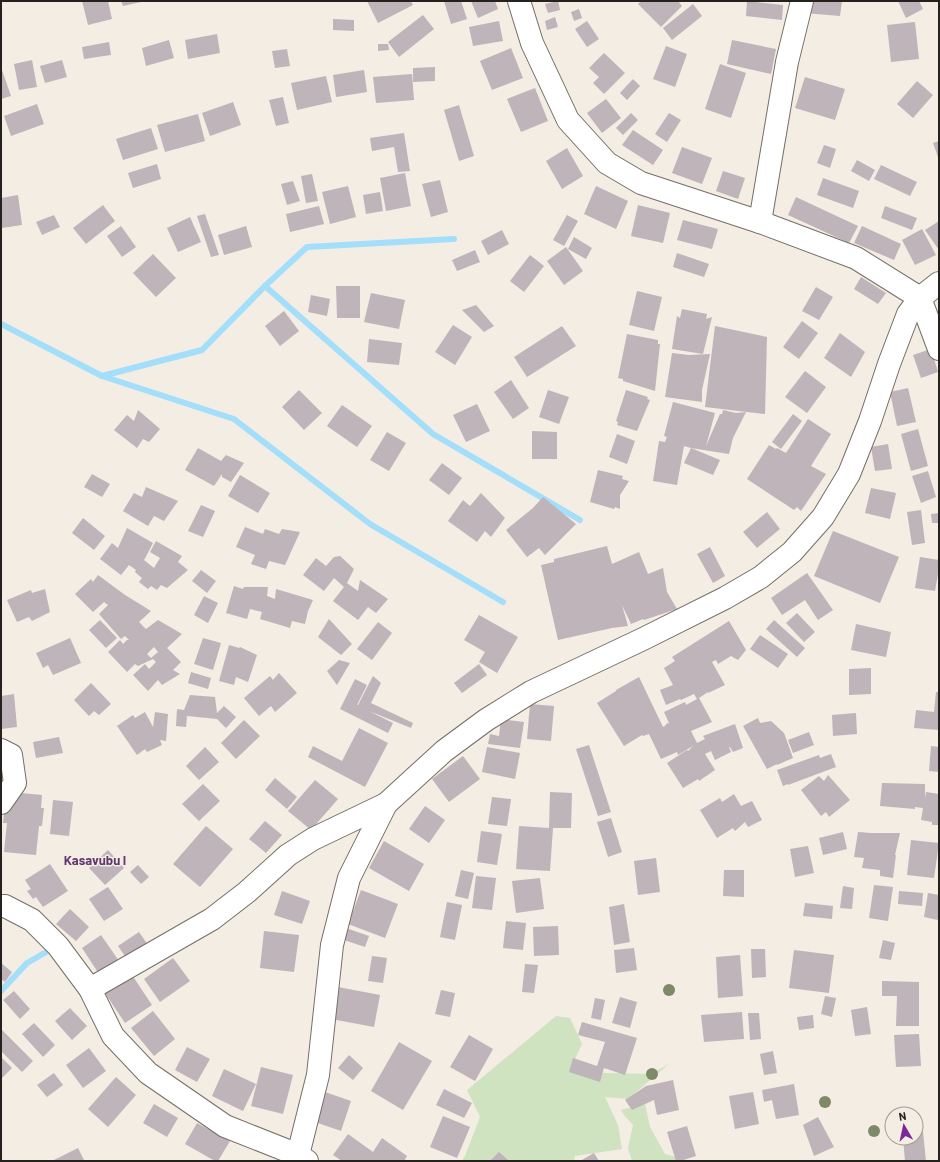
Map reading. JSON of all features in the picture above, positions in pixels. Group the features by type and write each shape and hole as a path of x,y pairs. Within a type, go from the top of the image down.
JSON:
{"street":[{"path":"519,1 532,43 568,120 607,163 641,183 760,222 856,258 920,298 939,349"},
{"path":"760,222 787,62 802,1"},
{"path":"90,989 212,919 247,892 288,855 313,839 386,804 444,751 486,720 531,692 724,598 760,577 792,552 823,517 849,474 870,421 908,314 920,298 939,283"},
{"path":"1,750 11,755 15,783 1,803"},
{"path":"2,901 32,920 58,946 90,989 113,1036 148,1073 225,1126 303,1158 318,1075 332,945 349,878 386,804"}],"green space":[{"path":"556,1016 570,1018 582,1044 569,1072 651,1074 669,1064 628,1099 605,1097 618,1125 622,1149 575,1156 574,1161 462,1161 480,1117 467,1090"},
{"path":"645,1104 650,1127 665,1154 691,1161 632,1161 628,1148 633,1125 621,1110"}],"building":[{"path":"82,1 108,1 112,19 88,25"},
{"path":"121,1 141,1 141,2 123,6"},
{"path":"367,1 411,1 413,5 378,23"},
{"path":"444,1 461,1 467,19 451,24"},
{"path":"471,1 495,1 498,9 478,18"},
{"path":"558,1 560,10 548,13 545,4"},
{"path":"641,1 678,1 682,6 661,27 638,4"},
{"path":"747,1 783,5 782,20 746,16"},
{"path":"805,1 842,1 840,16 804,13"},
{"path":"898,1 919,1 923,9 906,18"},
{"path":"693,4 702,16 672,40 663,28"},
{"path":"579,9 582,18 574,21 571,12"},
{"path":"423,15 434,29 399,57 388,42"},
{"path":"555,17 558,27 547,30 545,21"},
{"path":"333,19 354,20 354,31 333,30"},
{"path":"499,21 503,41 473,46 469,27"},
{"path":"587,21 599,39 587,47 575,29"},
{"path":"915,22 919,59 891,62 887,25"},
{"path":"217,34 220,53 188,59 185,40"},
{"path":"169,40 174,58 146,66 142,48"},
{"path":"732,40 776,49 771,74 727,64"},
{"path":"109,42 111,55 84,59 82,47"},
{"path":"378,44 388,44 389,50 378,51"},
{"path":"666,46 687,54 675,87 653,79"},
{"path":"511,48 523,78 492,90 480,61"},
{"path":"287,49 290,66 275,68 272,51"},
{"path":"604,53 625,73 604,94 593,83 599,77 589,68"},
{"path":"32,60 37,87 19,90 14,64"},
{"path":"62,60 67,77 45,83 40,66"},
{"path":"720,64 746,73 731,118 705,109"},
{"path":"1,67 11,96 1,99"},
{"path":"435,67 435,81 413,82 413,68"},
{"path":"364,70 367,92 336,97 333,75"},
{"path":"412,74 414,100 376,103 373,77"},
{"path":"326,76 332,102 297,110 291,83"},
{"path":"805,77 845,89 835,120 795,108"},
{"path":"633,79 640,86 627,100 620,93"},
{"path":"917,81 933,95 913,118 897,104"},
{"path":"535,88 548,121 521,132 507,99"},
{"path":"283,97 289,123 276,126 269,100"},
{"path":"606,99 621,118 602,133 587,113"},
{"path":"233,102 241,125 210,136 202,113"},
{"path":"37,104 44,124 11,136 4,116"},
{"path":"459,105 474,156 459,161 444,110"},
{"path":"631,113 638,120 623,135 616,128"},
{"path":"669,113 681,120 667,142 655,134"},
{"path":"198,114 205,141 165,152 157,125"},
{"path":"151,128 158,149 123,160 116,139"},
{"path":"633,130 663,150 653,165 622,145"},
{"path":"404,133 410,171 398,172 394,147 372,151 370,138"},
{"path":"939,141 939,160 933,143"},
{"path":"824,145 836,149 830,168 817,163"},
{"path":"682,147 712,158 702,184 672,173"},
{"path":"567,148 583,176 562,189 546,161"},
{"path":"857,160 875,170 869,181 851,171"},
{"path":"157,164 161,179 133,188 128,173"},
{"path":"881,165 917,182 910,196 874,179"},
{"path":"723,171 745,178 738,199 716,191"},
{"path":"405,173 411,206 386,211 380,178"},
{"path":"312,174 318,201 306,203 301,176"},
{"path":"823,178 859,191 853,208 817,195"},
{"path":"440,180 448,212 431,217 422,184"},
{"path":"293,181 300,201 287,205 281,184"},
{"path":"348,186 356,217 330,224 322,192"},
{"path":"596,186 628,201 616,229 584,214"},
{"path":"380,192 383,211 366,214 363,195"},
{"path":"18,195 22,225 2,228 1,198"},
{"path":"796,197 858,226 849,243 788,215"},
{"path":"103,205 115,221 86,244 73,228"},
{"path":"638,205 670,213 663,243 631,236"},
{"path":"319,206 324,224 290,232 286,214"},
{"path":"885,206 917,218 912,230 881,218"},
{"path":"205,214 219,255 211,257 197,216"},
{"path":"54,215 60,227 42,235 36,222"},
{"path":"567,215 578,221 564,246 553,240"},
{"path":"190,217 201,242 178,252 167,228"},
{"path":"683,220 718,229 712,249 677,240"},
{"path":"939,221 939,250 925,230"},
{"path":"121,226 136,247 122,257 107,236"},
{"path":"246,226 252,247 224,255 218,235"},
{"path":"862,226 901,244 894,260 854,243"},
{"path":"922,229 936,255 915,265 902,240"},
{"path":"502,230 509,244 488,255 481,241"},
{"path":"574,237 592,248 586,259 568,249"},
{"path":"566,247 583,271 564,285 547,261"},
{"path":"475,250 480,262 457,271 452,260"},
{"path":"677,253 709,264 704,277 673,267"},
{"path":"153,254 176,278 156,297 133,273"},
{"path":"530,255 544,266 524,292 510,281"},
{"path":"861,277 886,293 878,304 854,289"},
{"path":"336,286 360,286 360,318 337,318"},
{"path":"816,287 833,297 819,320 802,311"},
{"path":"637,291 662,297 654,331 629,325"},
{"path":"371,293 405,300 399,329 364,322"},
{"path":"311,295 330,299 327,316 308,312"},
{"path":"476,305 494,326 484,332 462,310"},
{"path":"682,309 707,314 706,319 712,317 703,354 672,349 677,316 680,318"},
{"path":"284,311 299,331 280,346 265,326"},
{"path":"802,321 818,333 799,359 783,347"},
{"path":"453,325 472,337 455,365 435,352"},
{"path":"562,326 576,346 527,377 514,357"},
{"path":"715,326 767,337 765,414 705,407"},
{"path":"840,333 865,352 851,377 824,358"},
{"path":"627,334 658,340 658,344 660,344 655,391 618,378"},
{"path":"369,339 402,343 399,365 367,362"},
{"path":"931,349 938,372 921,378 913,355"},
{"path":"672,353 689,355 710,354 702,390 702,402 665,397"},
{"path":"805,371 826,387 807,413 785,397"},
{"path":"511,380 529,408 513,419 494,392"},
{"path":"908,388 916,422 897,426 890,392"},
{"path":"299,390 322,413 304,430 282,407"},
{"path":"548,390 569,397 559,424 539,417"},
{"path":"626,390 648,397 647,399 650,400 637,431 617,425 618,422 616,421"},
{"path":"673,402 715,413 706,446 723,410 736,413 746,412 733,438 729,454 684,446 677,485 653,481 659,441 665,442 667,437 664,436"},
{"path":"477,404 490,431 466,442 453,415"},
{"path":"342,405 372,426 357,447 327,426"},
{"path":"138,410 160,429 149,442 143,439 137,448 114,430 127,415 134,421"},
{"path":"793,414 802,421 781,449 772,442"},
{"path":"808,419 831,434 811,466 826,474 801,511 797,507 794,510 747,479 769,445 786,453"},
{"path":"918,429 928,466 911,471 901,434"},
{"path":"532,431 557,432 557,459 532,459"},
{"path":"387,432 406,443 389,471 370,460"},
{"path":"617,434 635,441 627,464 609,457"},
{"path":"888,444 892,469 875,471 871,447"},
{"path":"198,448 221,461 226,455 244,463 231,482 222,477 222,474 214,486 185,470"},
{"path":"691,448 720,460 713,475 684,463"},
{"path":"442,463 462,478 449,495 429,480"},
{"path":"598,470 623,476 622,479 629,481 620,495 620,509 615,507 614,509 590,502"},
{"path":"928,471 936,497 921,503 912,476"},
{"path":"92,474 110,484 102,497 84,487"},
{"path":"240,475 270,493 258,513 228,496"},
{"path":"146,487 178,501 164,521 154,516 148,526 123,511 134,493 142,497"},
{"path":"871,488 896,493 890,519 865,513"},
{"path":"481,493 505,518 491,537 485,531 477,542 448,521 463,500 470,506"},
{"path":"543,497 576,524 545,555 539,548 527,557 506,530 533,508"},
{"path":"201,505 215,511 203,537 188,531"},
{"path":"921,510 925,543 912,545 907,512"},
{"path":"767,512 780,529 757,548 743,532"},
{"path":"939,513 939,523 932,523 931,514"},
{"path":"83,518 105,536 94,550 72,533"},
{"path":"245,527 263,534 265,529 279,534 282,529 300,532 285,565 269,561 266,569 251,564 255,555 236,547"},
{"path":"127,528 153,543 144,560 154,568 160,558 150,552 156,541 182,556 178,562 188,570 167,588 161,585 157,590 151,586 148,589 139,582 142,578 135,572 136,570 129,565 121,575 100,559 112,543 118,548"},
{"path":"833,531 899,557 880,603 814,576"},
{"path":"607,546 612,564 639,552 648,574 663,568 667,592 677,609 631,624 622,605 628,626 558,640 541,565 554,562 554,559"},
{"path":"710,547 725,576 713,583 697,554"},
{"path":"340,556 354,569 347,583 358,591 360,580 388,599 376,613 368,607 358,620 333,601 344,587 334,578 324,591 303,575 316,558 326,566 334,557"},
{"path":"920,557 939,560 935,591 915,588"},
{"path":"201,570 216,581 207,593 192,581"},
{"path":"807,573 833,610 818,620 805,600 782,615 771,598"},
{"path":"98,575 125,595 151,611 139,622 146,629 158,620 182,634 167,648 181,662 173,670 180,674 162,685 158,680 148,691 133,675 145,664 149,669 156,662 153,659 138,666 135,664 127,672 108,652 120,640 123,644 129,640 125,636 121,639 99,614 108,605 104,602 93,612 75,594 91,579 93,582","holes":["154,647 158,652 151,658 147,654"]},
{"path":"234,586 243,589 244,587 268,587 267,596 275,599 276,589 313,600 308,611 305,624 292,621 290,628 260,619 262,612 250,609 247,619 226,613"},
{"path":"45,589 50,612 32,621 29,617 17,622 7,600 31,590 32,593"},
{"path":"204,596 218,603 208,623 194,615"},
{"path":"797,613 815,632 804,642 786,623"},
{"path":"479,615 518,637 497,673 479,662 485,652 464,640"},
{"path":"329,619 352,644 341,655 318,637"},
{"path":"100,620 117,638 106,648 89,630"},
{"path":"774,620 805,648 797,657 766,629"},
{"path":"729,621 746,650 738,660 731,656 718,664 716,660 712,662 725,685 708,692 699,698 712,722 691,731 697,743 705,739 703,736 735,724 743,748 733,752 729,747 731,752 715,760 711,751 705,754 715,770 699,781 698,779 683,788 667,763 687,750 688,751 693,746 678,755 677,752 661,759 649,734 642,735 624,746 597,703 639,677 663,727 669,723 664,712 685,702 686,705 697,699 694,694 666,705 660,690 673,685 664,668 675,661 672,657"},
{"path":"378,622 392,633 372,660 357,649"},
{"path":"856,624 891,632 886,657 851,650"},
{"path":"760,635 788,654 778,668 750,649"},
{"path":"70,638 81,663 53,675 48,665 43,668 36,653"},
{"path":"203,638 221,643 213,670 194,664"},
{"path":"229,645 240,647 257,655 248,682 236,677 234,685 219,681"},
{"path":"339,660 350,663 337,685 327,671"},
{"path":"479,664 487,675 462,693 454,683"},
{"path":"871,668 871,694 849,695 849,669"},
{"path":"191,672 211,678 208,689 188,683"},
{"path":"279,673 297,693 275,712 271,706 259,716 244,698 270,676 273,680"},
{"path":"373,676 381,683 371,703 413,723 411,728 369,711 393,723 388,733 340,709 355,679 367,685 358,705"},
{"path":"91,683 111,704 99,715 94,711 89,716 74,700"},
{"path":"936,692 939,692 939,730 914,728 916,710 934,712"},
{"path":"14,694 17,727 1,729 1,696"},
{"path":"190,695 215,697 217,713 224,706 236,717 226,728 217,719 187,716 186,727 176,726 177,709 184,710"},
{"path":"530,704 554,706 551,741 527,739"},
{"path":"145,712 153,727 155,712 168,714 166,741 160,740 162,745 147,752 145,749 137,755 117,726 133,715 135,718"},
{"path":"856,713 857,734 833,736 832,715"},
{"path":"758,718 760,723 771,721 784,733 793,758 767,769 743,726"},
{"path":"501,719 524,722 520,748 488,744 490,734 499,736"},
{"path":"244,720 260,736 236,759 221,743"},
{"path":"359,728 388,743 365,787 308,757 313,746 342,761"},
{"path":"809,732 814,745 793,753 788,740"},
{"path":"59,737 63,753 36,758 33,742"},
{"path":"589,745 611,812 598,816 576,749"},
{"path":"931,746 939,747 939,772 929,771"},
{"path":"205,747 219,762 199,780 186,766"},
{"path":"487,747 520,753 515,779 482,772"},
{"path":"831,754 836,767 783,786 777,770 819,755 820,758"},
{"path":"463,756 480,779 449,802 432,779"},
{"path":"828,775 850,800 829,817 826,812 821,816 801,790 819,776 824,781"},
{"path":"275,778 297,797 287,809 265,790"},
{"path":"315,780 338,799 311,830 288,811"},
{"path":"882,783 925,784 925,798 926,792 939,794 939,825 932,825 932,822 921,820 923,808 915,807 915,809 880,806"},
{"path":"203,784 220,801 199,821 182,804"},
{"path":"10,792 42,795 41,808 44,808 42,826 39,826 36,855 4,852 7,823 3,823 5,805"},
{"path":"550,792 572,793 571,828 553,828 550,871 516,869 519,826 549,828"},
{"path":"734,794 741,806 752,801 762,820 748,827 745,822 735,831 733,828 717,838 700,810 720,798 722,802"},
{"path":"492,797 511,799 507,826 488,824"},
{"path":"53,800 73,802 69,836 50,834"},
{"path":"425,806 445,820 429,843 409,829"},
{"path":"611,818 622,852 608,857 597,822"},
{"path":"265,821 282,835 266,853 249,839"},
{"path":"206,826 233,849 200,887 173,864"},
{"path":"481,831 502,834 497,865 477,862"},
{"path":"843,832 847,849 823,855 819,838"},
{"path":"858,832 900,833 895,855 893,878 880,876 880,870 862,868 864,858 854,857"},
{"path":"911,840 939,843 934,878 907,875"},
{"path":"384,841 424,864 409,891 369,868"},
{"path":"808,846 814,873 795,877 790,849"},
{"path":"108,850 124,868 105,885 89,868"},
{"path":"656,858 660,892 638,895 634,861"},
{"path":"50,864 68,891 43,907 36,897 33,899 27,891 31,889 25,880"},
{"path":"138,865 149,877 141,884 130,872"},
{"path":"461,870 474,873 468,899 455,896"},
{"path":"724,870 744,870 744,897 723,896"},
{"path":"476,876 496,878 492,910 472,908"},
{"path":"540,878 544,909 516,913 512,881"},
{"path":"874,885 893,887 888,921 869,918"},
{"path":"843,886 854,888 852,909 840,908"},
{"path":"108,887 123,909 104,921 89,899"},
{"path":"361,890 398,904 385,938 348,924"},
{"path":"282,891 310,901 302,924 274,915"},
{"path":"899,891 923,893 922,906 898,904"},
{"path":"928,893 939,895 938,920 924,917"},
{"path":"447,902 462,905 455,940 440,937"},
{"path":"805,903 833,906 832,919 803,916"},
{"path":"624,904 630,942 614,945 609,907"},
{"path":"70,909 89,927 76,941 56,924"},
{"path":"506,921 526,923 523,950 503,948"},
{"path":"558,926 559,955 534,956 533,927"},
{"path":"343,927 369,936 365,947 338,938"},
{"path":"264,931 299,935 294,972 260,968"},
{"path":"139,932 148,945 127,959 118,946"},
{"path":"101,935 119,961 99,974 82,948"},
{"path":"883,940 895,943 891,960 879,958"},
{"path":"634,948 637,970 616,973 614,950"},
{"path":"751,949 765,949 766,977 752,978"},
{"path":"794,950 834,955 829,993 789,988"},
{"path":"740,955 743,996 718,998 716,957"},
{"path":"372,956 387,958 383,983 368,981"},
{"path":"173,958 190,981 160,1002 144,979"},
{"path":"1,963 12,972 5,982 1,979"},
{"path":"525,964 538,965 534,993 522,992"},
{"path":"130,972 152,1005 125,1023 103,990"},
{"path":"882,981 919,982 919,1026 896,1026 897,996 882,996"},
{"path":"338,987 380,995 374,1027 331,1019"},
{"path":"441,990 455,993 450,1017 435,1014"},
{"path":"14,991 30,1009 20,1019 3,1000"},
{"path":"825,996 836,998 832,1017 821,1014"},
{"path":"620,997 637,1002 630,1028 612,1023"},
{"path":"595,998 605,1000 601,1020 591,1018"},
{"path":"867,1007 871,1034 855,1036 851,1010"},
{"path":"70,1008 87,1026 72,1040 55,1021"},
{"path":"153,1011 175,1039 154,1056 131,1028"},
{"path":"742,1012 744,1039 704,1042 701,1015"},
{"path":"748,1013 759,1013 761,1039 750,1040"},
{"path":"813,1015 814,1028 799,1030 797,1017"},
{"path":"582,1022 637,1038 625,1075 604,1068 600,1082 569,1072 573,1058 597,1066 605,1042 578,1035"},
{"path":"34,1023 55,1045 43,1057 22,1034"},
{"path":"1,1029 33,1061 22,1072 1,1051"},
{"path":"919,1034 921,1066 896,1067 894,1035"},
{"path":"469,1035 493,1049 475,1081 450,1067"},
{"path":"399,1042 432,1061 403,1110 371,1091"},
{"path":"187,1047 210,1059 197,1082 175,1070"},
{"path":"89,1048 106,1071 83,1088 66,1065"},
{"path":"773,1051 777,1073 764,1075 760,1054"},
{"path":"349,1055 363,1068 353,1080 338,1068"},
{"path":"1,1057 12,1068 1,1079"},
{"path":"261,1067 293,1075 283,1114 251,1106"},
{"path":"224,1069 256,1084 243,1111 212,1096"},
{"path":"54,1073 63,1085 47,1097 37,1085"},
{"path":"116,1077 136,1095 108,1127 88,1109"},
{"path":"673,1080 679,1110 657,1115 654,1100 632,1110 625,1100 646,1086"},
{"path":"794,1084 799,1115 776,1119 772,1100 764,1102 762,1090"},
{"path":"444,1089 472,1103 464,1118 436,1105"},
{"path":"325,1092 351,1101 341,1131 315,1122"},
{"path":"753,1092 759,1124 735,1129 729,1096"},
{"path":"154,1104 178,1118 167,1137 143,1123"},
{"path":"443,1116 470,1127 457,1158 430,1147"},
{"path":"818,1117 834,1147 814,1156 803,1125"},
{"path":"197,1123 230,1141 218,1161 215,1161 185,1144"},
{"path":"687,1126 696,1156 676,1161 667,1132"},
{"path":"348,1134 373,1152 382,1138 407,1156 404,1161 342,1161 333,1155"},
{"path":"924,1142 926,1161 905,1161 904,1146 924,1146"},
{"path":"78,1148 84,1160 82,1161 52,1161"},
{"path":"499,1152 509,1161 490,1161"},
{"path":"594,1153 599,1161 580,1161"}],"waterway":[{"path":"102,376 202,350 265,286 307,247 454,239"},
{"path":"265,286 433,434 580,520"},
{"path":"1,324 102,376 234,419 370,524 503,602"},
{"path":"1,991 27,963 55,947"}],"district":[{"name":"Kasavubu I","path":"95,860"}]}
